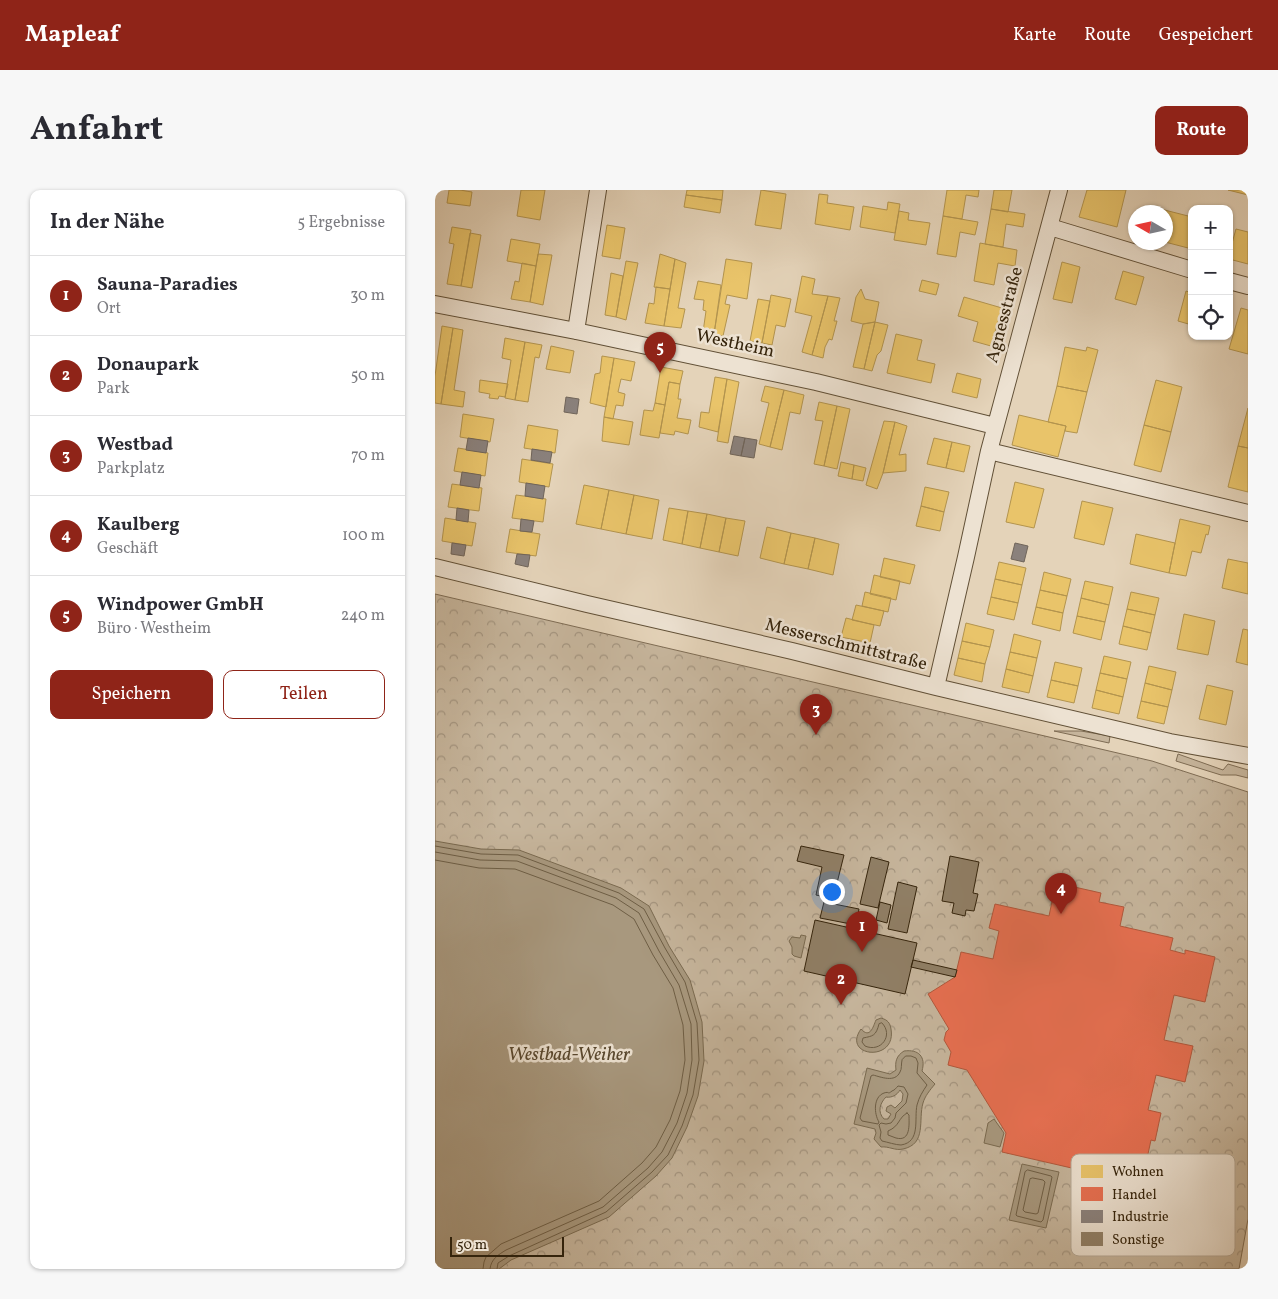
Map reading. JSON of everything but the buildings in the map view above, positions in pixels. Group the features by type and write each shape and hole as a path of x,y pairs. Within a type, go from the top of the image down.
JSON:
{"street":[{"path":"576,331 598,190"},
{"name":"Agnesstraße","path":"936,688 995,426 1059,190"},
{"path":"1050,227 1188,269"},
{"path":"1233,282 1248,286"},
{"name":"Westheim","path":"435,304 576,331 816,382 995,426"},
{"path":"989,451 1248,513"},
{"name":"Messerschmittstraße","path":"435,567 792,651 936,688 1170,742 1248,756"}],"green space":[{"path":"435,594 1152,761 1248,792 1248,1219 1239,1269 435,1269"},
{"path":"1054,731 1081,731 1110,736 1109,743"},
{"path":"1178,754 1223,770 1228,764 1248,770 1248,778 1236,775 1221,775 1176,761"}],"water":[{"name":"Westbad-Weiher","path":"435,841 481,849 519,850 621,888 649,906 669,946 690,980 702,1022 704,1061 698,1096 687,1127 672,1158 656,1176 609,1217 511,1260 499,1269 435,1269"},
{"path":"801,935 806,936 801,958 792,954 792,947 789,941 792,937 800,938"},
{"path":"881,1018 890,1025 891,1040 886,1047 879,1051 863,1050 858,1046 857,1038 861,1029 864,1032 869,1032 876,1020"},
{"path":"904,1051 914,1051 920,1055 923,1062 922,1071 935,1084 926,1095 923,1103 919,1137 916,1142 903,1149 881,1147 874,1139 875,1129 854,1124 867,1068 890,1074 896,1070 897,1059","holes":["900,1090 903,1094 902,1101 895,1108 891,1105 887,1107 886,1111 891,1114 888,1119 884,1119 880,1111 884,1099 894,1096"]},
{"path":"994,1119 1004,1133 1000,1147 984,1143 988,1123"},
{"path":"1022,1164 1059,1172 1046,1228 1009,1220"}],"place":[{"name":"Windpower GmbH","path":"660,373"},
{"name":"Westbad","path":"816,735"},
{"name":"Kaulberg","path":"1061,914"},
{"name":"Sauna-Paradies","path":"862,952"},
{"name":"Donaupark","path":"841,1005"}]}
